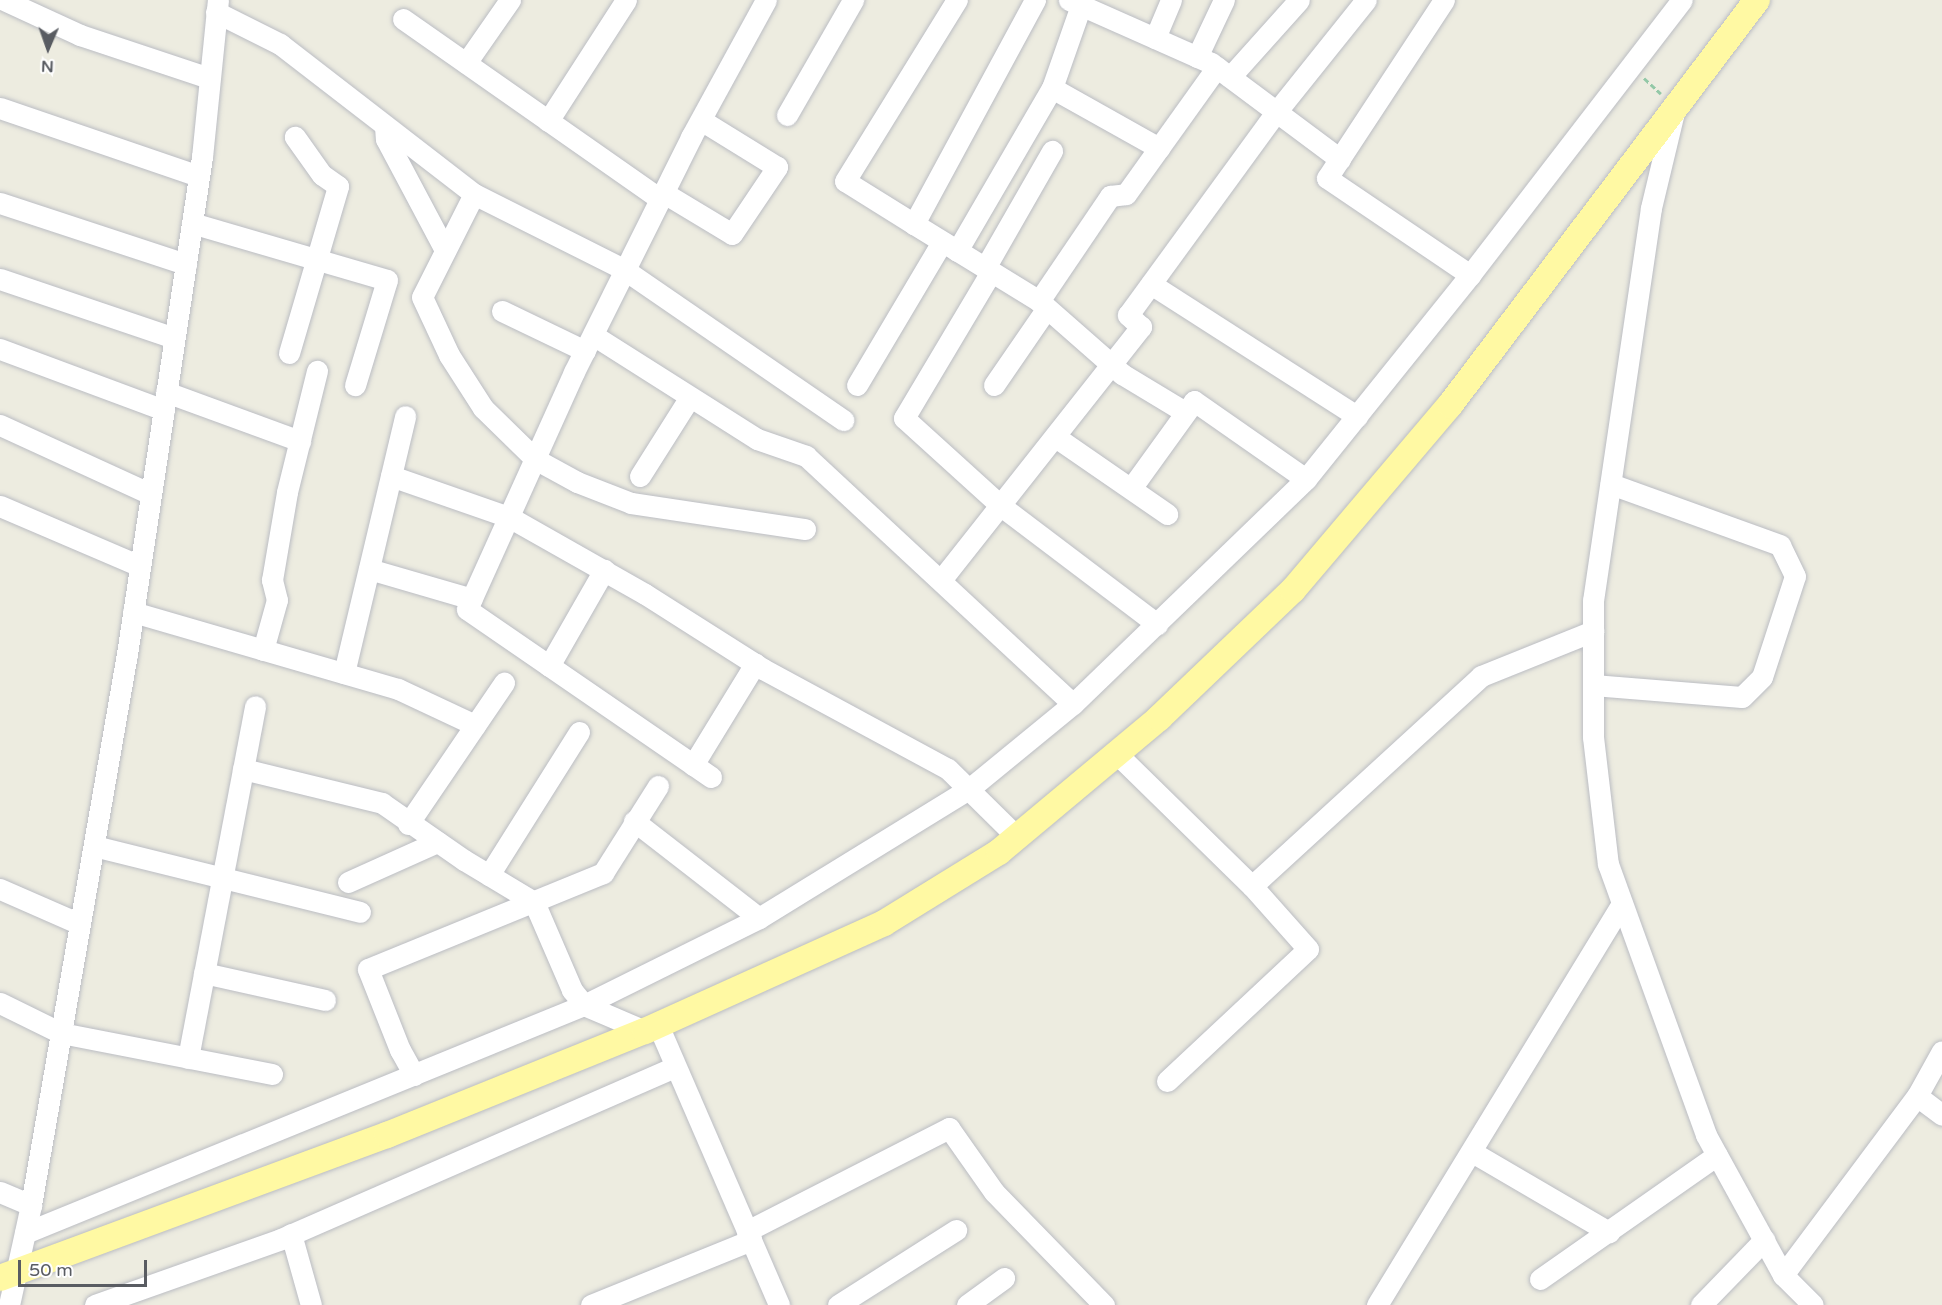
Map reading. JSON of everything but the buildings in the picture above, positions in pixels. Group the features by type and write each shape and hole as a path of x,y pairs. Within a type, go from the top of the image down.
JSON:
{"main road":[{"path":"8,1276 387,1135 652,1028 884,923 1017,837 1117,754 1293,590 1450,405 1757,0"}],"street":[{"path":"4,0 80,35 209,78"},
{"path":"466,63 510,0"},
{"path":"548,121 626,0"},
{"path":"711,777 467,609 589,343 701,120 766,0"},
{"path":"787,116 853,0"},
{"path":"956,0 845,181 1043,304 1112,366 1185,412"},
{"path":"914,224 1035,0"},
{"path":"1155,38 1171,0"},
{"path":"1197,57 1224,0"},
{"path":"994,385 1110,196 1126,194 1159,148 1224,72 1299,0"},
{"path":"941,580 1057,438 1141,327 1128,315 1276,111 1366,0"},
{"path":"1444,0 1327,178 1470,275"},
{"path":"25,1233 584,1005 759,918 969,789 1073,704 1306,479 1470,275 1682,0"},
{"path":"857,385 950,247 1052,88 1075,3 1197,57 1224,72 1340,159"},
{"path":"9,1305 8,1276 25,1233 31,1205 133,612 199,176 217,6 280,44 474,194 625,270 843,420"},
{"path":"403,19 548,121 662,196 732,234 777,167 701,120"},
{"path":"1052,88 1159,148"},
{"path":"1676,107 1651,208 1593,600 1593,737 1608,864 1706,1136 1783,1275 1805,1302"},
{"path":"0,108 199,176"},
{"path":"385,126 386,139 445,250"},
{"path":"289,353 338,186 322,175 295,137"},
{"path":"1052,151 904,418 1001,506 1157,624"},
{"path":"474,194 422,297 449,355 483,408 535,459 577,482 631,503 806,529"},
{"path":"0,202 186,264"},
{"path":"192,223 387,280 355,384"},
{"path":"0,279 174,338"},
{"path":"1151,284 1357,416"},
{"path":"502,311 589,343 690,397 757,440 807,456 1073,704"},
{"path":"0,349 300,441"},
{"path":"263,650 277,600 272,580 300,441 317,371"},
{"path":"640,476 690,397"},
{"path":"1132,487 1194,401 1306,479"},
{"path":"344,673 405,416"},
{"path":"0,425 151,494"},
{"path":"1057,438 1132,487 1167,514"},
{"path":"391,476 509,517 604,570 755,664 948,769 1017,837"},
{"path":"1593,685 1742,696 1762,678 1795,576 1780,545 1611,484"},
{"path":"0,506 140,566"},
{"path":"369,568 472,599"},
{"path":"549,666 604,570"},
{"path":"133,612 398,689 476,725"},
{"path":"1252,886 1481,676 1593,631"},
{"path":"693,765 755,664"},
{"path":"408,824 504,683"},
{"path":"188,1058 255,706"},
{"path":"489,875 579,732"},
{"path":"1117,754 1252,886 1308,949 1167,1081"},
{"path":"243,769 382,803 408,824 534,902 572,990 584,1005 652,1028 675,1066 779,1305"},
{"path":"414,1075 400,1050 368,969 603,873 658,786"},
{"path":"634,821 759,918"},
{"path":"348,882 437,842"},
{"path":"94,846 360,912"},
{"path":"0,889 80,924"},
{"path":"1377,1305 1622,904"},
{"path":"204,973 325,1000"},
{"path":"0,1003 61,1033 272,1074"},
{"path":"1783,1275 1917,1096 1942,1051"},
{"path":"95,1305 291,1234 675,1066"},
{"path":"1917,1096 1942,1115"},
{"path":"747,1231 949,1128 994,1192 1104,1305"},
{"path":"1472,1152 1609,1232"},
{"path":"1540,1279 1717,1155"},
{"path":"0,1192 31,1205"},
{"path":"838,1305 956,1230"},
{"path":"591,1305 751,1240 747,1231"},
{"path":"291,1234 311,1305"},
{"path":"1701,1305 1764,1239"},
{"path":"967,1305 1004,1278"}],"path":[{"path":"1631,65 1676,107"}]}
